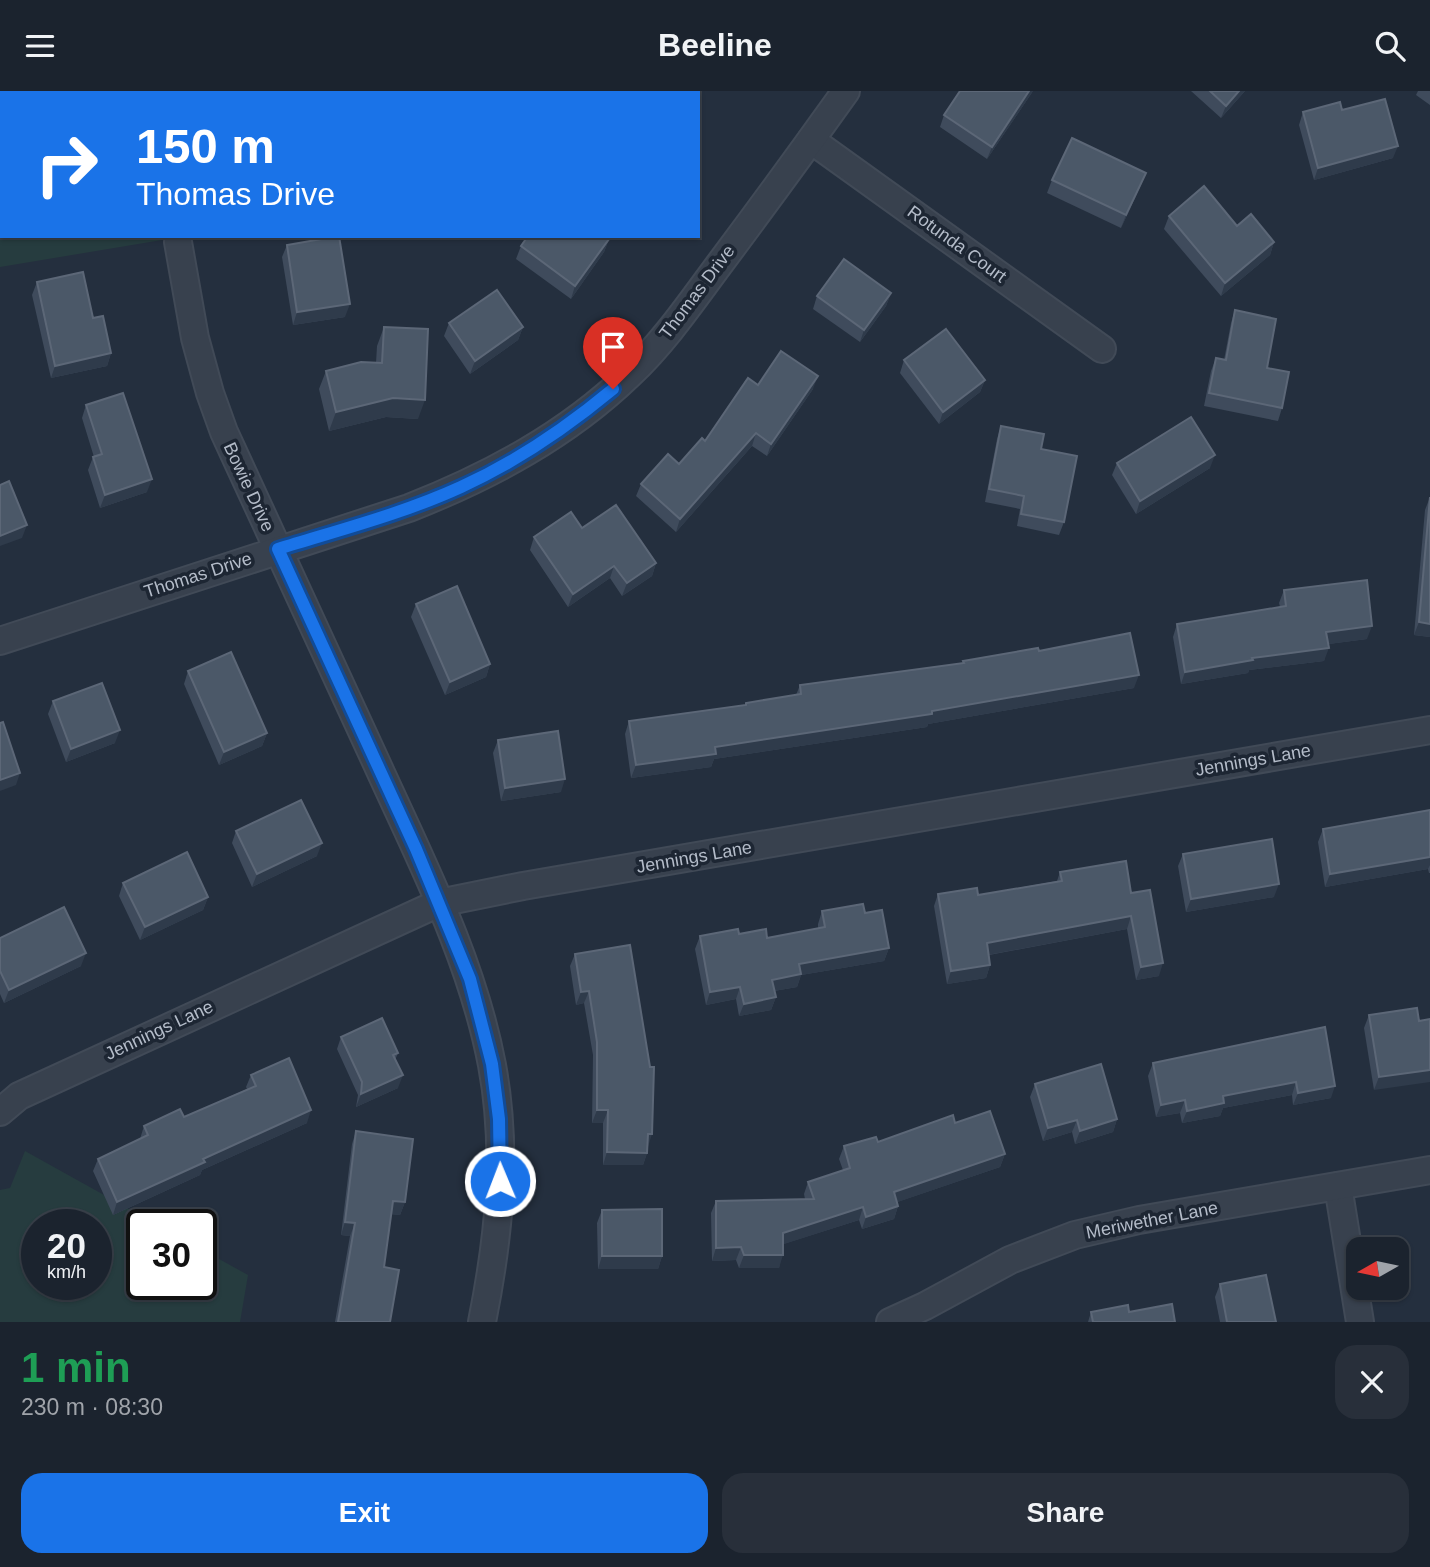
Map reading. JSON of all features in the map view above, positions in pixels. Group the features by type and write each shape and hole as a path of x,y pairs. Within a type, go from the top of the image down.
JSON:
{"street":[{"name":"Thomas Drive","path":"0,641 409,508 460,488 524,454 579,418 630,375 667,335 846,91"},
{"name":"Rotunda Court","path":"811,140 1102,349"},
{"name":"Bowie Drive","path":"178,242 195,338 224,432 439,903 470,979 492,1064 499,1119 498,1235 482,1322"},
{"name":"Jennings Lane","path":"0,1112 19,1096 439,903 1430,730"},
{"name":"Meriwether Lane","path":"890,1322 1010,1260 1075,1235 1139,1220 1430,1171"},
{"path":"1338,1186 1360,1322"}],"green space":[{"path":"0,238 174,238 0,267"},
{"path":"25,1151 129,1209 126,1209 126,1300 217,1300 217,1258 248,1275 240,1322 0,1322 0,1190 10,1188"}],"building":[{"path":"960,91 1029,91 992,147 944,115"},
{"path":"1210,91 1239,91 1226,106"},
{"path":"1385,99 1398,146 1318,168 1303,112 1340,102 1342,110"},
{"path":"1072,138 1146,173 1126,215 1052,180"},
{"path":"1204,186 1237,226 1251,214 1274,242 1225,283 1169,216"},
{"path":"339,238 350,304 297,312 287,245"},
{"path":"527,238 609,239 575,286 521,246"},
{"path":"844,259 891,293 864,330 817,296"},
{"path":"83,272 93,318 103,316 111,353 55,366 37,282"},
{"path":"497,290 523,327 475,361 449,323"},
{"path":"1235,310 1276,319 1267,368 1289,372 1282,408 1209,393 1216,358 1226,360"},
{"path":"384,327 428,329 425,400 393,398 336,412 326,371 361,362 382,363"},
{"path":"946,329 985,380 943,412 904,360"},
{"path":"781,351 818,376 771,444 756,433 680,519 641,484 668,454 679,464 702,438 705,441 748,378 758,385"},
{"path":"123,393 152,479 105,495 93,457 102,454 86,405"},
{"path":"1191,417 1215,455 1140,501 1117,463"},
{"path":"1001,426 1044,434 1041,449 1077,456 1064,522 1021,514 1024,496 989,489"},
{"path":"9,481 27,525 0,536 0,485"},
{"path":"1430,497 1430,624 1419,622"},
{"path":"616,505 656,563 627,583 614,566 573,594 534,537 571,512 582,528"},
{"path":"1367,580 1372,626 1326,632 1329,648 1252,658 1253,660 1185,672 1177,624 1286,606 1284,590"},
{"path":"457,586 490,664 450,682 416,604"},
{"path":"1130,633 1139,675 932,711 932,714 715,747 716,754 636,765 629,721 746,705 801,694 800,685 964,663 963,661 1038,648 1039,651"},
{"path":"231,652 267,733 224,752 188,671"},
{"path":"102,683 120,730 71,749 53,701"},
{"path":"3,722 20,773 0,780 0,723"},
{"path":"558,731 565,779 505,788 498,740"},
{"path":"301,800 322,843 257,874 236,831"},
{"path":"1430,810 1430,857 1330,874 1323,829"},
{"path":"1272,839 1279,884 1191,899 1183,854"},
{"path":"187,852 208,897 145,927 123,883"},
{"path":"1126,861 1131,893 1150,890 1163,963 1141,967 1131,916 987,943 990,965 951,971 938,894 977,888 978,895 1062,881 1060,872"},
{"path":"863,904 865,913 882,910 889,948 799,964 801,974 772,980 776,997 744,1004 740,987 710,992 700,936 738,929 739,934 766,929 767,938 825,927 822,911"},
{"path":"64,907 86,953 9,990 0,971 0,938"},
{"path":"630,945 650,1067 654,1067 652,1134 648,1134 647,1153 607,1152 608,1110 597,1110 597,1042 589,991 581,992 575,954"},
{"path":"1417,1008 1419,1021 1430,1019 1430,1070 1379,1077 1369,1015"},
{"path":"382,1018 398,1053 393,1055 403,1075 361,1094 362,1082 341,1037"},
{"path":"1325,1027 1335,1086 1298,1093 1296,1082 1223,1096 1224,1103 1187,1111 1185,1100 1161,1105 1153,1063"},
{"path":"289,1058 311,1110 117,1202 98,1159 148,1135 144,1126 180,1109 184,1117 256,1086 251,1075"},
{"path":"1101,1064 1117,1119 1080,1131 1077,1120 1048,1128 1035,1084"},
{"path":"990,1111 1005,1154 894,1192 898,1206 866,1217 863,1207 783,1233 783,1255 744,1255 741,1247 716,1248 716,1201 814,1199 808,1182 850,1168 844,1146 876,1137 878,1142 953,1115 955,1123"},
{"path":"356,1131 413,1139 405,1202 393,1201 384,1267 399,1270 390,1322 338,1322 355,1223 345,1222"},
{"path":"662,1209 662,1256 602,1256 602,1210"},
{"path":"1266,1275 1276,1322 1227,1322 1220,1284"},
{"path":"1172,1304 1175,1322 1093,1322 1091,1312 1128,1305 1129,1312"}],"route":[{"path":"500,1181 499,1119 492,1064 470,979 416,849 278,549 409,508 460,488 524,454 579,418 613,389"}]}
